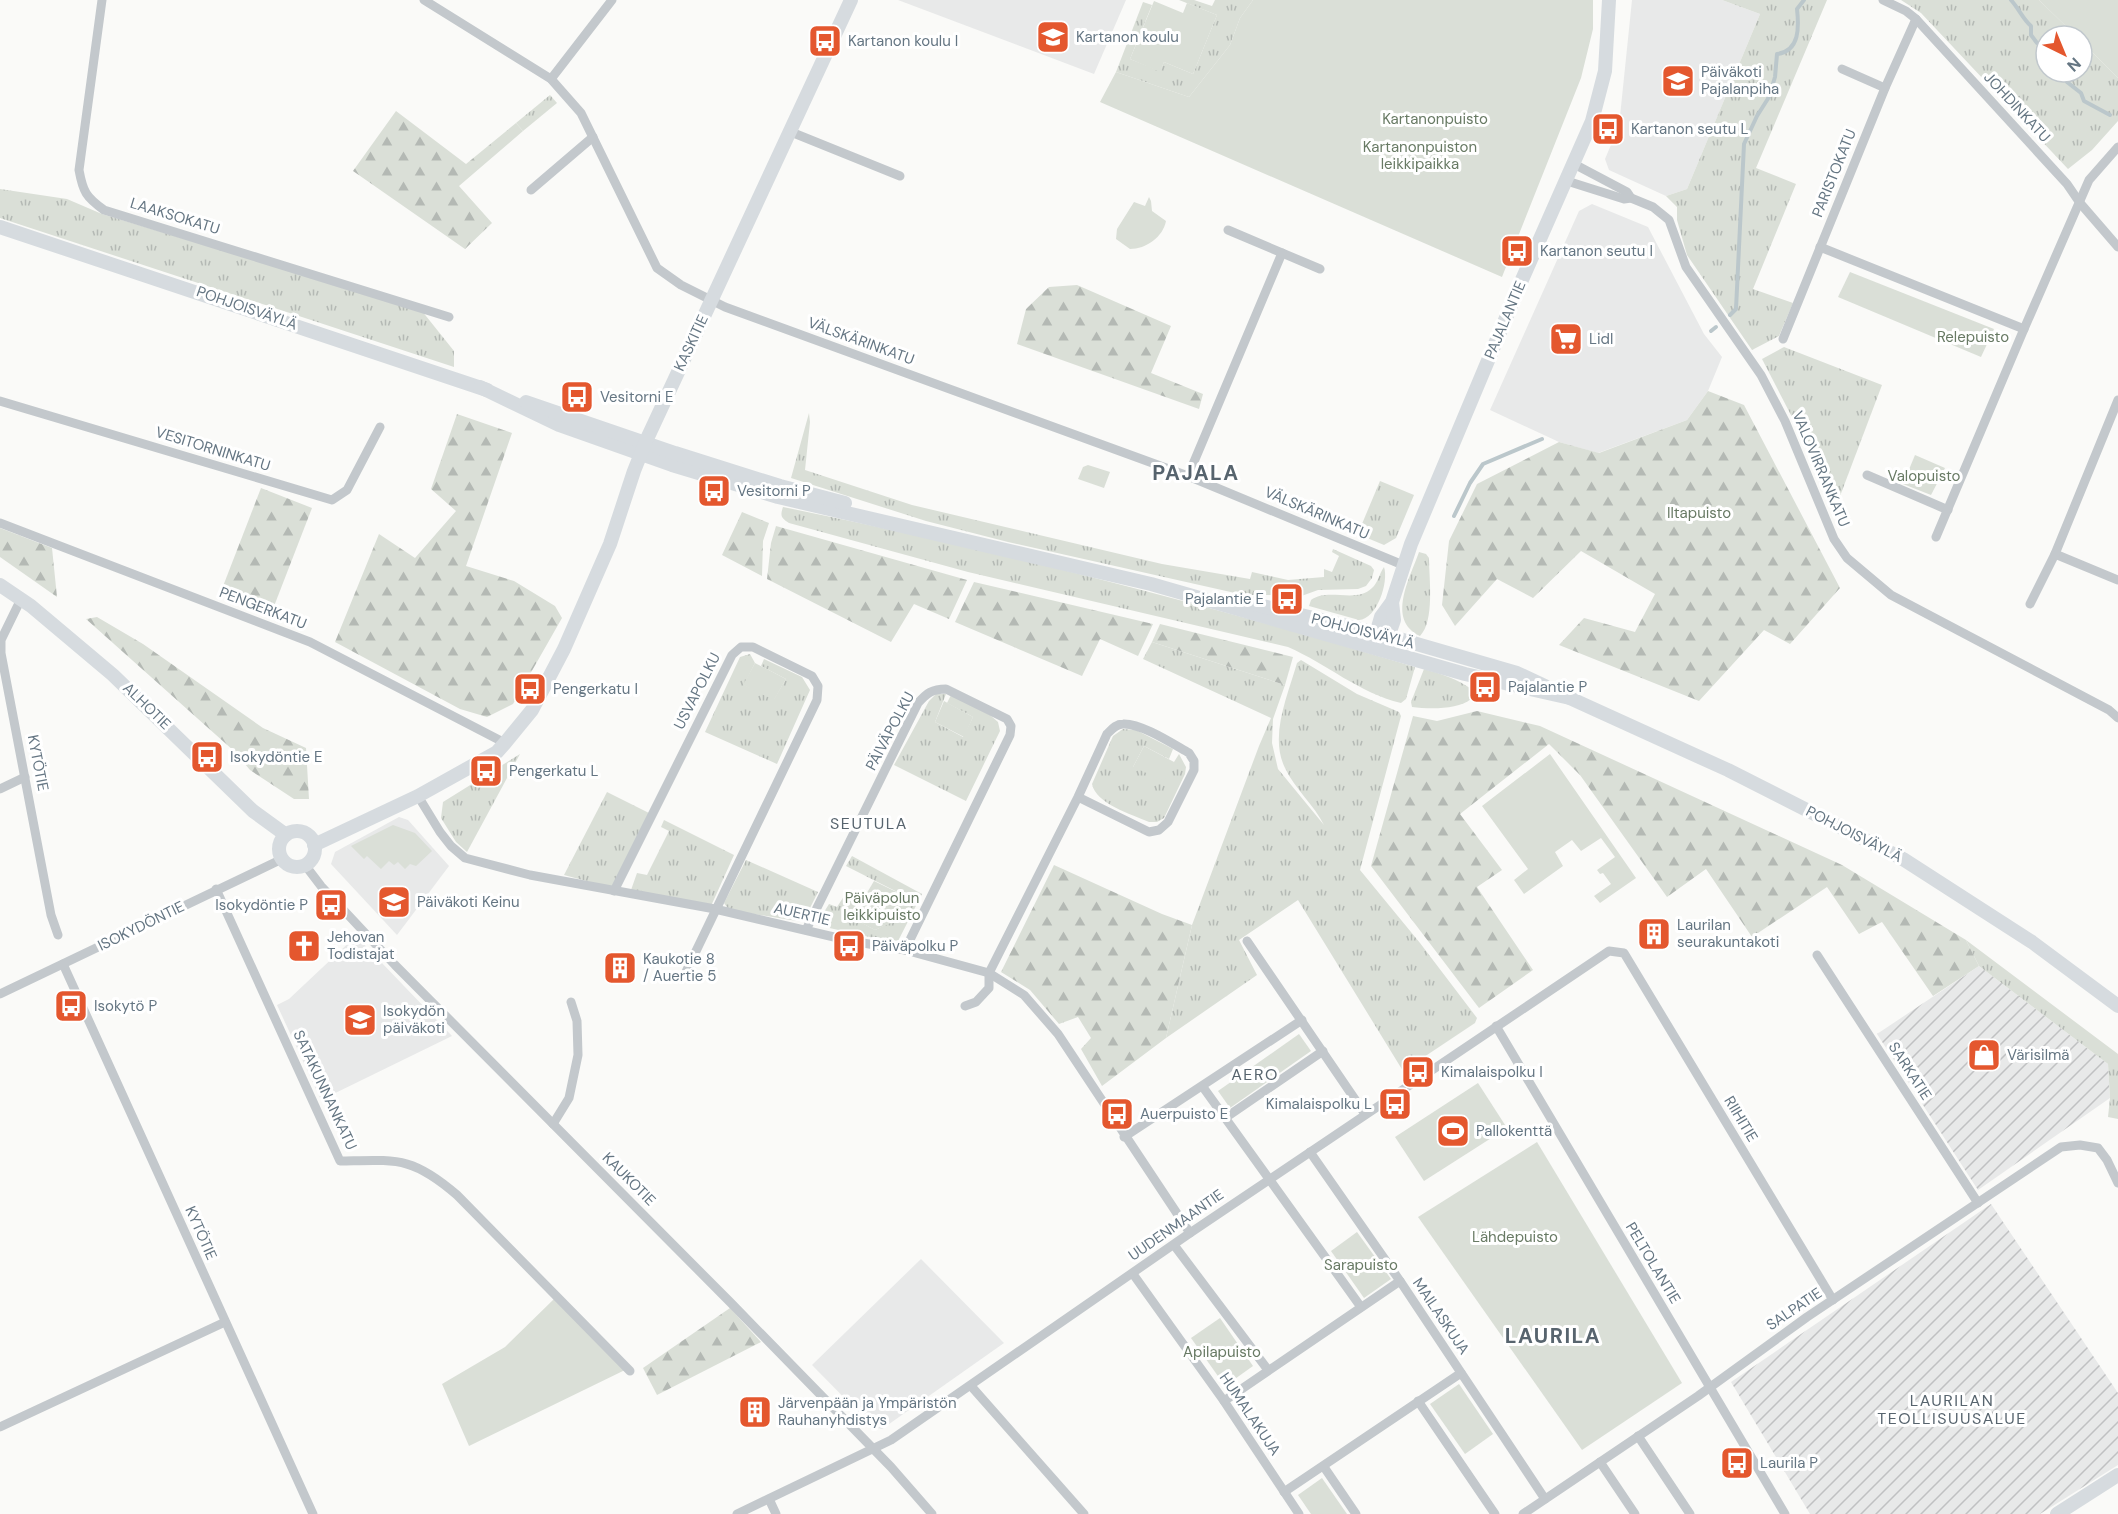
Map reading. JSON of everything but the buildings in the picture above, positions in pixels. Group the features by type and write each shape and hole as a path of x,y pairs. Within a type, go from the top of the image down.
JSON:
{"main road":[{"name":"KASKITIE","path":"418,796 497,752 532,710 564,649 610,544 643,447 851,0"},
{"name":"PAJALANTIE","path":"1378,649 1382,635 1394,620 1392,602 1403,565 1521,282 1592,122 1605,71 1609,0"},
{"name":"POHJOISVÄYLÄ","path":"4,230 99,258 480,387 559,425 643,447 672,465 778,497 1150,584 1465,674 1570,698"},
{"name":"POHJOISVÄYLÄ","path":"1150,584 1210,594 1382,635 1517,673 1728,770 1903,859 2032,942 2118,1006"},
{"name":"ALHOTIE","path":"0,585 21,599 113,675 253,811 286,835"},
{"path":"314,845 418,796"},
{"path":"292,832 302,832 310,837 314,845 313,858 305,865 294,867 282,859 280,847 286,835 292,832"},
{"path":"2057,1514 2118,1475"}],"street":[{"name":"LAAKSOKATU","path":"102,0 80,170 82,185 88,198 104,210 449,317"},
{"name":"VÄLSKÄRINKATU","path":"424,0 551,79 581,113 657,268 681,285 711,301 1188,476 1403,565"},
{"path":"440,10 446,0"},
{"path":"551,79 612,0"},
{"name":"JOHDINKATU","path":"1883,0 1906,11 1916,19 2067,184 2080,203 2118,247"},
{"name":"PARISTOKATU","path":"1783,339 1885,88 1916,19"},
{"path":"1842,69 1885,88"},
{"path":"791,132 900,176"},
{"path":"531,190 593,136"},
{"path":"1936,537 2089,180 2118,147"},
{"name":"VALOVIRRANKATU","path":"1574,164 1627,192 1631,198"},
{"name":"VALOVIRRANKATU","path":"1567,181 1624,199 1631,198 1653,207 1669,220 1686,267 1761,375 1785,421 1834,539 1847,558 1891,595 2109,710 2118,718"},
{"path":"1228,230 1320,269"},
{"path":"1820,247 2024,329"},
{"path":"1188,476 1282,253"},
{"path":"2030,604 2055,554 2118,400"},
{"name":"VESITORNINKATU","path":"0,401 332,500 347,490 380,427"},
{"path":"1867,475 1948,510"},
{"name":"PENGERKATU","path":"0,523 310,642 505,744"},
{"path":"2055,554 2118,580"},
{"name":"KYTÖTIE","path":"21,599 1,640 2,653 51,915 58,934"},
{"name":"USVAPOLKU","path":"614,891 732,655 741,647 753,647 812,676 818,686 817,700 715,909"},
{"name":"PÄIVÄPOLKU","path":"806,930 918,703 927,693 936,689 946,689 1007,719 1011,726 1010,735 905,950"},
{"path":"965,1006 976,1002 989,988 989,973 1078,797 1107,734 1115,726 1123,724 1138,726 1189,753 1194,761 1194,770 1168,822 1158,830 1149,832 1078,797"},
{"path":"0,789 25,777"},
{"name":"AUERTIE","path":"418,796 440,832 465,858 530,875 715,909 851,941 905,950 989,973 1024,995 1058,1034 1190,1233"},
{"name":"ISOKYDÖNTIE","path":"0,994 282,859"},
{"name":"KAUKOTIE","path":"305,865 321,886 387,957 730,1302 932,1514"},
{"name":"SATAKUNNANKATU","path":"216,890 340,1161 390,1161 411,1165 430,1173 457,1195 630,1371"},
{"path":"684,976 715,909"},
{"path":"1247,941 1365,1114"},
{"name":"UUDENMAANTIE","path":"737,1514 891,1440 1190,1233 1496,1026 1609,951 1624,953"},
{"name":"RIIHITIE","path":"1624,953 1833,1300"},
{"name":"SARKATIE","path":"1817,955 1978,1203"},
{"name":"KYTÖTIE","path":"63,964 313,1514"},
{"path":"553,1124 569,1098 578,1055 577,1021 571,1002"},
{"path":"1125,1137 1302,1020"},
{"name":"PELTOLANTIE","path":"1496,1026 1785,1514"},
{"path":"1225,1118 1323,1051"},
{"path":"1203,1087 1361,1307"},
{"name":"SALPATIE","path":"1523,1514 1833,1300 2061,1147 2069,1145 2098,1148 2107,1160 2118,1183"},
{"name":"MAILASKUJA","path":"1310,1152 1400,1281 1545,1499"},
{"path":"1173,1245 1268,1370"},
{"name":"HUMALAKUJA","path":"1133,1274 1224,1401 1299,1514"},
{"path":"1224,1401 1400,1281"},
{"path":"0,1427 225,1322"},
{"path":"1284,1492 1461,1373"},
{"path":"971,1386 1084,1514"},
{"path":"1418,1401 1495,1514"},
{"path":"1638,1436 1690,1514"},
{"path":"1600,1462 1635,1514"},
{"path":"1324,1467 1356,1514"},
{"path":"770,1499 776,1514"}],"shaded area":[{"name":"Kartanon koulu","path":"898,0 1126,0 1094,74"},
{"name":"Päiväkoti Pajalanpiha","path":"1632,0 1722,0 1760,14 1687,189 1666,196 1609,170 1605,159 1619,126"},
{"path":"1592,204 1648,227 1704,334 1722,357 1708,391 1687,420 1598,453 1559,442 1490,410 1579,211"},
{"name":"Päiväkoti Keinu","path":"399,817 408,820 449,866 397,935 331,864 335,852"},
{"name":"Isokydön päiväkoti","path":"356,936 452,1036 321,1100 277,1005 289,999"},
{"path":"1979,966 2108,1064 2110,1098 1978,1190 1877,1034"},
{"path":"1991,1204 2118,1393 2118,1465 2040,1514 1810,1514 1731,1382"},
{"path":"921,1259 1004,1343 882,1429 873,1427 812,1365"}],"green space":[{"path":"1179,0 1194,0 1212,6 1215,0 1253,0 1240,18 1230,45 1189,97 1116,72 1143,2 1152,5 1130,59 1160,71 1164,62 1193,74 1217,15"},
{"name":"Kartanonpuisto","path":"1253,0 1593,0 1593,29 1581,78 1502,277 1100,102 1116,72 1189,97 1230,45 1240,18"},
{"path":"1722,0 1827,0 1756,168 1796,184 1753,289 1793,303 1779,336 1752,350 1687,255 1677,220 1677,207 1666,196 1687,189 1760,14"},
{"path":"1901,0 2039,0 2064,24 2034,24 2034,84 2094,84 2094,54 2118,78 2118,121 2092,150 2068,169 1921,13"},
{"path":"2039,0 2118,0 2118,78 2094,54 2094,24 2064,24"},
{"path":"1154,1 1183,13 1187,3 1217,15 1193,74 1164,62 1160,72 1130,59"},
{"path":"550,95 557,103 523,131 516,123"},
{"path":"396,111 466,164 516,123 523,131 459,186 492,223 465,249 353,171"},
{"path":"0,189 67,199 102,214 422,311 454,351 454,367 0,218"},
{"path":"1149,197 1152,211 1166,221 1164,227 1153,241 1142,247 1130,249 1116,239 1117,229 1134,202 1145,206"},
{"name":"Relepuisto","path":"1850,272 1994,329 1981,357 1838,297"},
{"path":"1077,285 1171,326 1151,373 1203,394 1199,409 1017,344 1026,309 1049,287"},
{"path":"1784,347 1882,385 1837,504 1762,359"},
{"name":"Iltapuisto","path":"1708,391 1744,405 1840,588 1790,644 1764,630 1699,701 1559,645 1584,618 1635,632 1655,594 1581,551 1533,598 1497,579 1455,626 1442,605 1449,541 1477,484 1559,442 1599,453 1687,420"},
{"path":"809,413 805,470 912,505 1162,564 1250,579 1252,572 1288,580 1324,577 1324,569 1332,572 1339,556 1332,552 1333,549 1371,566 1374,570 1372,578 1366,586 1358,589 1318,590 1296,598 1283,595 1244,595 1008,542 926,521 791,478"},
{"path":"457,414 512,433 466,566 514,581 555,606 562,618 513,704 487,717 460,709 335,642 379,534 415,558 456,511 431,489"},
{"name":"Valopuisto","path":"1915,455 1945,468 1931,495 1903,484"},
{"path":"1088,465 1110,472 1104,488 1078,479 1083,467"},
{"path":"1380,481 1414,495 1396,538 1384,545 1360,535 1359,531"},
{"path":"261,488 312,508 271,614 220,594"},
{"path":"783,507 942,541 1180,600 1415,667 1406,699 1401,703 1371,692 1288,647 968,572 789,523 782,516"},
{"path":"742,512 769,523 763,541 762,576 722,555"},
{"path":"776,526 967,580 949,619 914,604 891,642 767,579 771,543"},
{"path":"0,528 52,548 57,597 0,557"},
{"path":"1419,552 1426,554 1429,558 1430,588 1428,620 1420,636 1410,629 1404,620 1402,609 1406,586"},
{"path":"1384,567 1385,581 1380,599 1376,607 1365,618 1359,620 1309,606 1311,600 1318,596 1365,593 1374,586"},
{"path":"974,582 1153,624 1138,656 1100,639 1082,676 955,622"},
{"path":"97,617 143,644 263,728 306,748 309,799 294,799 250,770 234,751 86,619"},
{"path":"1160,624 1293,657 1285,685 1152,642"},
{"path":"1152,642 1285,685 1273,719 1272,743 1278,769 1324,825 1289,776 1281,756 1279,729 1297,663 1301,660 1357,694 1399,712 1401,716 1360,870 1477,1018 1475,1023 1403,1071 1298,900 1239,940 1257,975 1166,1038 1192,925 1271,718 1143,659"},
{"path":"750,654 755,663 744,685 774,699 786,679 761,666 764,659 802,677 810,690 777,764 705,732 740,657"},
{"path":"755,663 786,679 774,700 743,685"},
{"path":"1424,669 1467,686 1473,690 1471,699 1451,707 1412,707 1411,702"},
{"path":"936,694 946,694 935,722 963,737 973,717 947,703 951,695 990,715 998,722 1000,731 966,801 894,765 929,701"},
{"path":"944,701 973,717 964,737 935,722"},
{"path":"1477,711 1540,726 1842,865 1966,940 1979,966 1933,996 1882,922 1859,934 1827,887 1752,937 1706,869 1667,897 1580,775 1549,744 1460,814 1502,870 1477,887 1533,970 1479,1008 1371,866 1413,716 1437,721"},
{"path":"1123,729 1136,730 1173,749 1169,759 1144,746 1133,767 1174,762 1179,754 1186,767 1185,774 1164,818 1157,822 1149,822 1115,808 1100,797 1092,784 1113,736"},
{"path":"1144,746 1174,762 1164,781 1133,767"},
{"path":"520,754 467,852 456,842 441,818 443,802"},
{"path":"1550,754 1636,878 1600,903 1594,896 1611,884 1603,873 1600,874 1597,870 1615,857 1601,838 1581,851 1572,840 1555,852 1563,866 1524,894 1514,880 1528,869 1482,806"},
{"path":"607,792 649,813 612,888 564,875"},
{"path":"664,820 734,855 711,906 631,890 637,873 647,875 669,831 661,827"},
{"path":"393,825 415,833 432,851 416,866 410,864 405,869 398,862 394,865 389,861 381,869 367,856 364,859 351,846"},
{"path":"852,856 922,894 897,943 816,925 829,904 837,907 846,893 863,900 853,918 875,930 892,922 910,906 913,900 846,866"},
{"path":"746,860 818,892 803,922 729,910 724,903"},
{"path":"1054,865 1162,914 1192,925 1166,1038 1102,1086 1081,1049 1091,1038 1078,1017 1059,1024 1030,990 1001,972"},
{"name":"Päiväpolun leikkipuisto","path":"874,881 913,900 900,922 893,922 875,930 852,918"},
{"path":"1966,940 2118,1054 2118,1119 2108,1117 2110,1098 2108,1064 1979,966"},
{"path":"1299,1034 1311,1051 1230,1108 1218,1091"},
{"name":"Pallokenttä","path":"1478,1083 1507,1128 1424,1181 1395,1137"},
{"name":"Lähdepuisto","path":"1537,1142 1682,1383 1582,1450 1418,1217"},
{"name":"Sarapuisto","path":"1357,1232 1391,1279 1364,1298 1331,1251"},
{"path":"554,1299 625,1370 469,1446 442,1384 505,1347"},
{"path":"730,1308 761,1342 657,1395 643,1368"},
{"name":"Apilapuisto","path":"1220,1318 1253,1366 1225,1386 1191,1338"},
{"path":"1459,1384 1493,1434 1465,1454 1430,1404"},
{"path":"1322,1478 1347,1514 1311,1514 1298,1495"}],"waterway":[{"path":"1730,315 1736,309 1744,144 1769,97 1775,77 1777,54 1785,52 1794,43 1798,30 1797,9 1804,0"},
{"path":"2011,0 2031,26 2031,35 2034,39"},
{"path":"2070,84 2081,93 2084,101 2110,115"},
{"path":"1711,331 1716,327"},
{"path":"1454,516 1470,483 1483,464 1542,439"}],"place":[{"name":"Kartanon koulu","path":"1053,37"},
{"name":"Kartanon koulu I","path":"825,41"},
{"name":"Päiväkoti Pajalanpiha","path":"1678,81"},
{"name":"Kartanon seutu L","path":"1608,129"},
{"name":"Kartanon seutu I","path":"1517,251"},
{"name":"Lidl","path":"1566,339"},
{"name":"Vesitorni E","path":"577,397"},
{"name":"Vesitorni P","path":"714,491"},
{"name":"Pajalantie E","path":"1287,599"},
{"name":"Pajalantie P","path":"1485,687"},
{"name":"Pengerkatu I","path":"530,689"},
{"name":"Isokydöntie E","path":"207,757"},
{"name":"Pengerkatu L","path":"486,771"},
{"name":"Päiväkoti Keinu","path":"394,902"},
{"name":"Isokydöntie P","path":"331,905"},
{"name":"Laurilan seurakuntakoti","path":"1654,934"},
{"name":"Jehovan Todistajat","path":"304,946"},
{"name":"Päiväpolku P","path":"849,946"},
{"name":"Kaukotie 8 / Auertie 5","path":"620,968"},
{"name":"Isokytö P","path":"71,1006"},
{"name":"Isokydön päiväkoti","path":"360,1020"},
{"name":"Värisilmä","path":"1984,1055"},
{"name":"Kimalaispolku I","path":"1418,1072"},
{"name":"Kimalaispolku L","path":"1395,1104"},
{"name":"Auerpuisto E","path":"1117,1114"},
{"name":"Pallokenttä","path":"1453,1131"},
{"name":"Järvenpään ja Ympäristön Rauhanyhdistys","path":"755,1412"},
{"name":"Laurila P","path":"1737,1463"}],"district":[{"name":"PAJALA","path":"1196,473"},
{"name":"SEUTULA","path":"869,823"},
{"name":"AERO","path":"1255,1074"},
{"name":"LAURILA","path":"1553,1336"},
{"name":"LAURILAN TEOLLISUUSALUE","path":"1952,1409"}],"park label":[{"name":"Kartanonpuiston leikkipaikka","path":"1420,156"}]}
